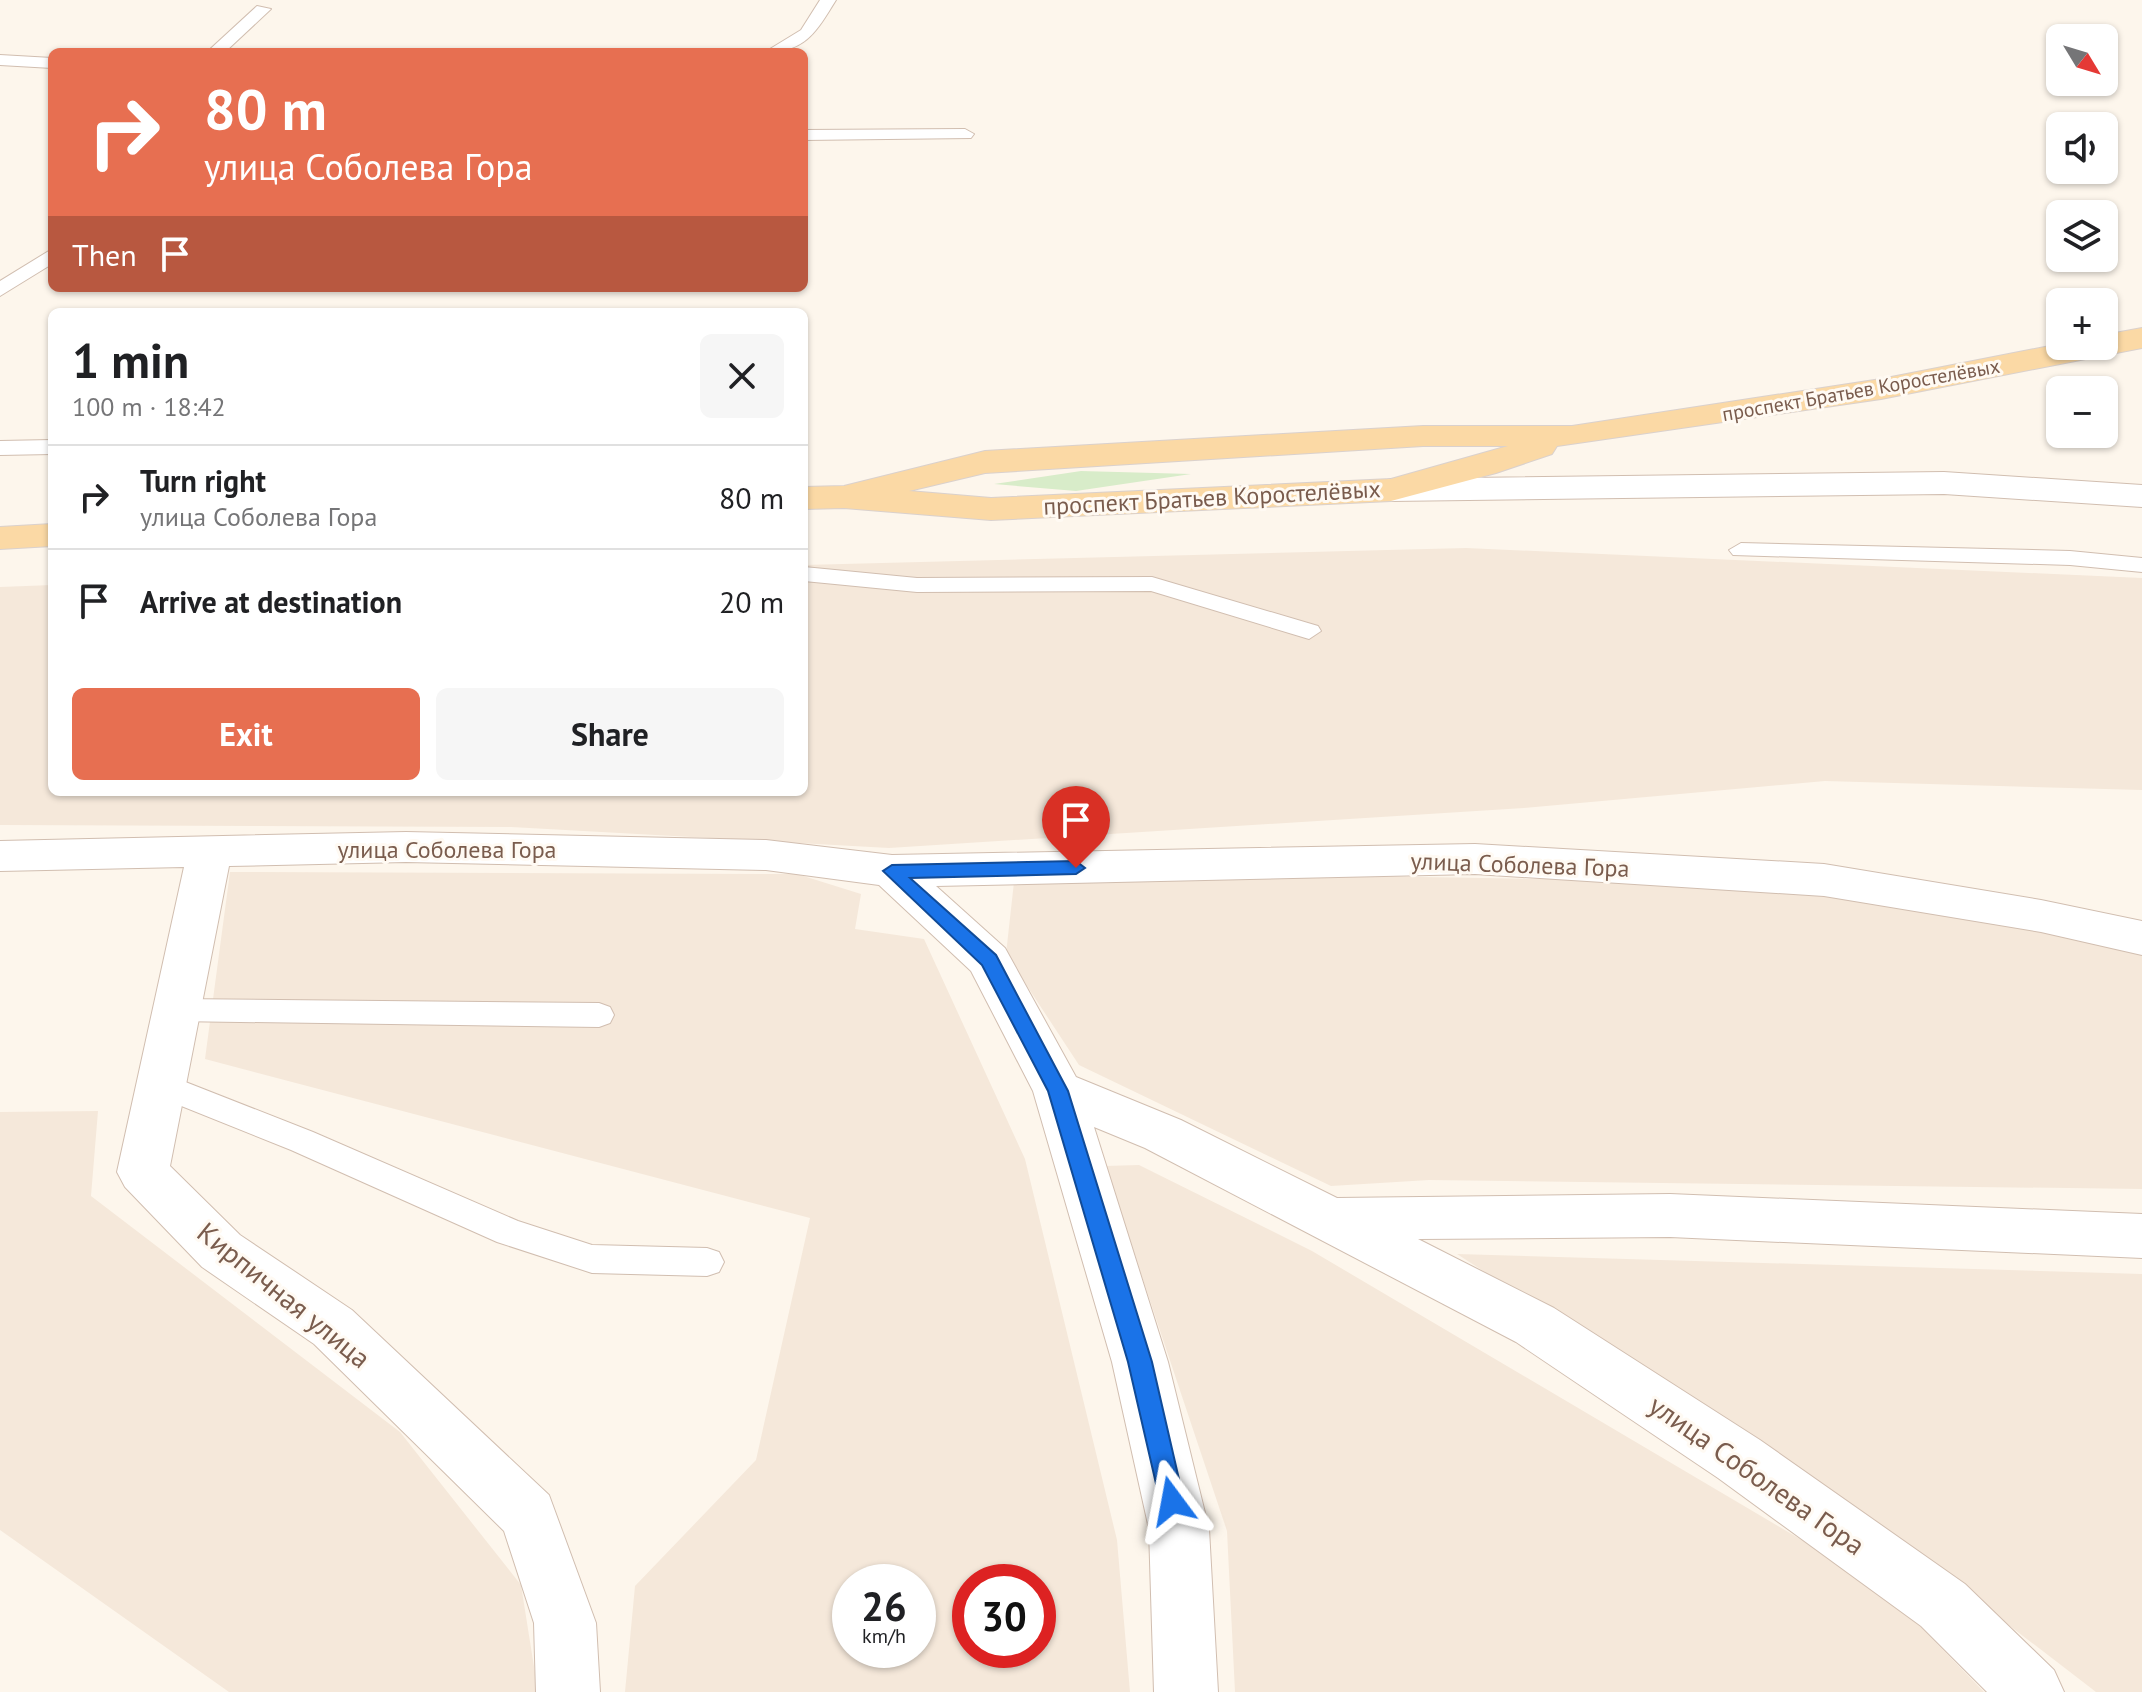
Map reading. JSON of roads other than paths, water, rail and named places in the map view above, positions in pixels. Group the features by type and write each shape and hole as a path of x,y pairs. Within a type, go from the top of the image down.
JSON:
{"main road":[{"name":"проспект Братьев Коростелёвых","path":"2118,343 2142,338"},
{"name":"проспект Братьев Коростелёвых","path":"844,497 985,462 1423,436 1572,436 1881,389 2046,357"},
{"name":"проспект Братьев Коростелёвых","path":"808,498 844,497 991,509 1391,490 1484,466 1572,436"},
{"path":"0,538 48,535"}],"street":[{"path":"1391,490 1944,483 2142,496"},
{"name":"улица Соболева Гора","path":"0,856 209,854 406,847 734,854 892,871 1475,859 1824,880 2041,916 2142,938"},
{"name":"Кирпичная улица","path":"209,854 143,1172 221,1251 333,1327 528,1515 565,1623 568,1692"},
{"path":"892,871 989,960 1058,1091 1140,1362 1179,1529 1186,1692"},
{"name":"улица Соболева Гора","path":"1058,1091 1163,1134 1535,1325 1739,1459 1943,1605 2032,1692"},
{"name":"улица Соболева Гора","path":"1335,1220 1496,1214 1717,1217 1978,1233 2142,1236"}],"lane":[{"path":"780,48 807,33 828,0"},
{"path":"219,48 263,9"},
{"path":"0,60 48,63"},
{"path":"808,135 965,134"},
{"path":"0,290 48,258"},
{"path":"0,448 48,447"},
{"path":"1741,550 2070,558 2142,565"},
{"path":"808,574 917,585 1152,584 1309,631"},
{"path":"175,1010 599,1015"},
{"path":"160,1084 302,1141 509,1232 592,1259 707,1262"}]}
